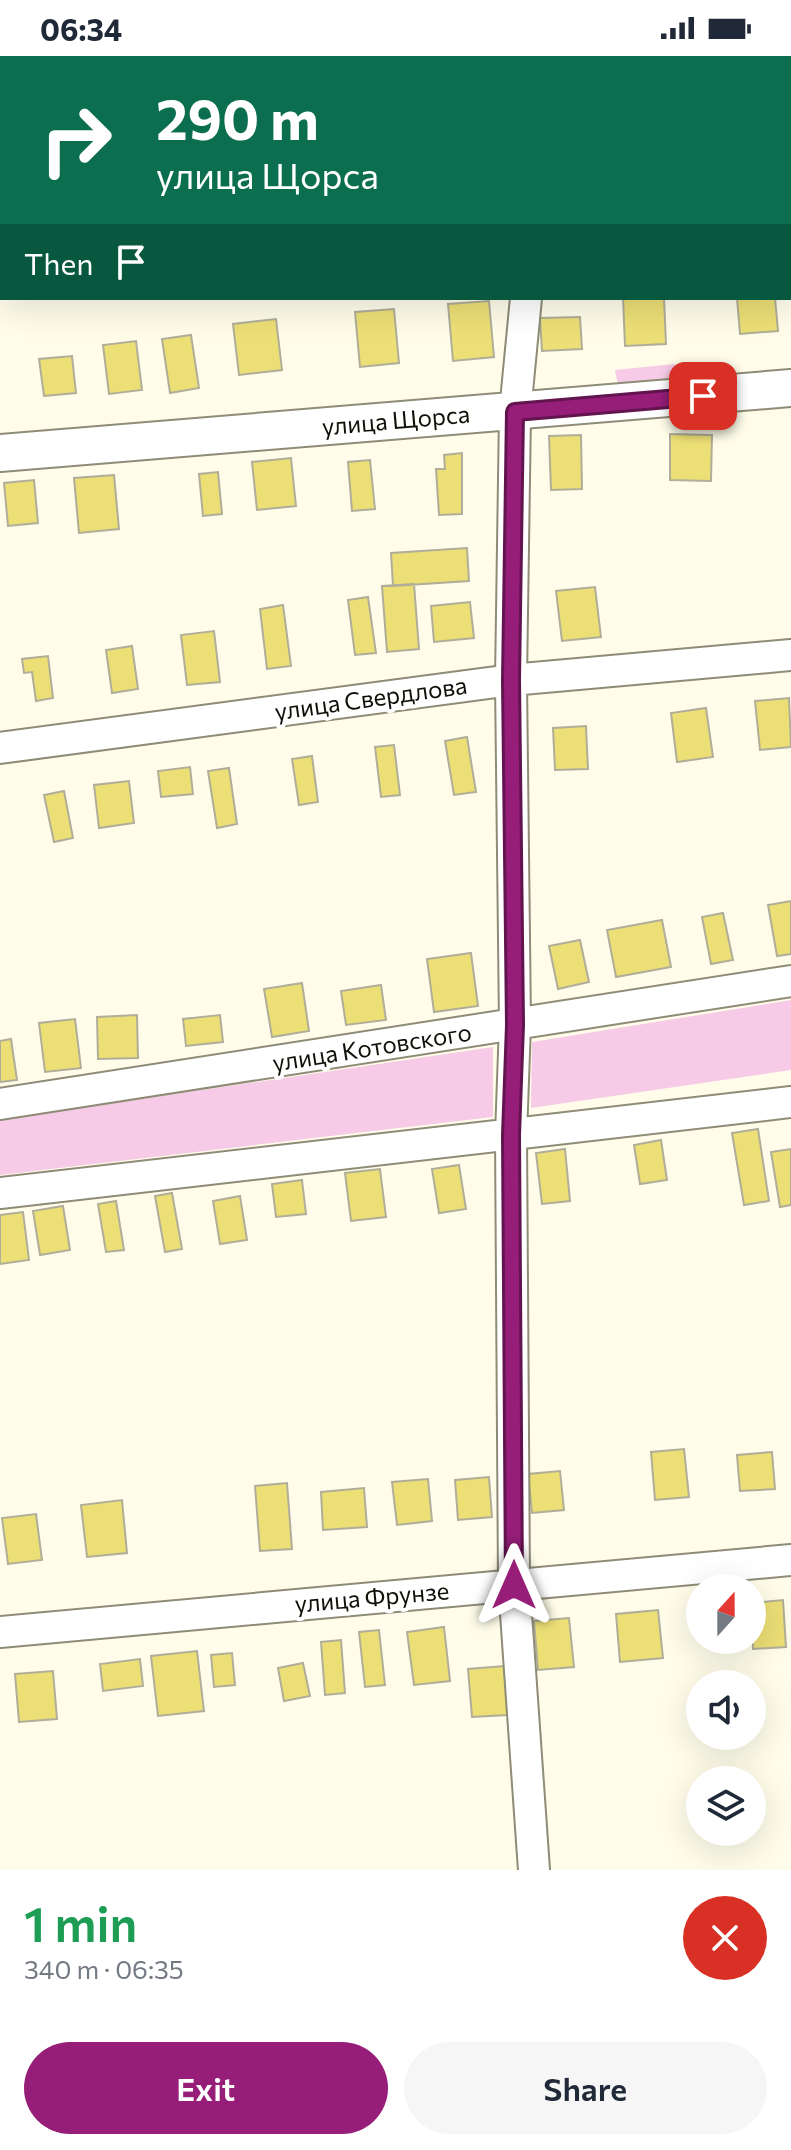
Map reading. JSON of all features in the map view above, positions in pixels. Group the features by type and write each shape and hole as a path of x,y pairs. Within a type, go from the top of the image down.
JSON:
{"street":[{"path":"526,300 515,412 511,680 515,1025 511,1135 514,1585 534,1870"},
{"name":"улица Щорса","path":"0,453 791,388"},
{"name":"улица Свердлова","path":"0,748 511,680 791,655"},
{"name":"улица Котовского","path":"0,1104 791,981"},
{"path":"0,1193 791,1102"},
{"name":"улица Фрунзе","path":"0,1632 791,1560"}],"shaded area":[{"path":"674,364 686,375 666,388 618,385 615,370"},
{"path":"791,1000 791,1070 531,1108 532,1042"},
{"path":"493,1047 493,1117 0,1175 0,1120"}],"building":[{"path":"623,300 664,300 666,344 625,346"},
{"path":"737,300 775,300 778,331 740,334"},
{"path":"489,301 494,357 453,361 448,304"},
{"path":"394,309 399,363 360,367 355,312"},
{"path":"580,317 582,349 542,351 540,318"},
{"path":"276,319 282,370 239,375 233,324"},
{"path":"191,335 199,388 170,393 162,339"},
{"path":"136,341 142,390 109,394 103,345"},
{"path":"72,356 76,393 44,396 39,359"},
{"path":"670,434 712,435 711,481 670,480"},
{"path":"581,435 582,489 551,490 549,436"},
{"path":"462,453 462,514 439,515 436,469 445,469 444,455"},
{"path":"291,458 296,506 257,510 252,462"},
{"path":"370,460 375,509 352,511 348,462"},
{"path":"218,472 222,514 203,516 199,474"},
{"path":"114,475 119,529 79,533 74,478"},
{"path":"34,480 38,523 8,526 4,483"},
{"path":"467,548 469,581 393,586 391,553"},
{"path":"414,584 419,649 387,652 382,586"},
{"path":"595,587 601,637 562,641 556,591"},
{"path":"368,597 376,653 355,655 348,600"},
{"path":"470,602 474,638 434,642 431,606"},
{"path":"283,605 291,666 267,669 260,609"},
{"path":"214,631 220,682 187,685 181,635"},
{"path":"132,646 138,689 112,693 106,650"},
{"path":"48,656 53,698 36,701 32,672 24,673 22,659"},
{"path":"789,698 791,747 760,750 755,701"},
{"path":"706,708 713,757 677,762 671,713"},
{"path":"586,726 588,769 555,770 553,728"},
{"path":"467,737 476,792 454,795 445,741"},
{"path":"394,745 400,795 381,797 375,747"},
{"path":"312,756 318,802 299,805 292,759"},
{"path":"190,767 193,794 161,797 158,771"},
{"path":"229,768 237,824 217,828 208,771"},
{"path":"129,781 134,823 99,828 94,785"},
{"path":"64,791 73,838 54,842 44,795"},
{"path":"791,901 791,954 777,956 768,905"},
{"path":"723,913 733,960 711,964 702,917"},
{"path":"662,920 671,967 616,977 607,930"},
{"path":"580,940 589,982 558,989 549,946"},
{"path":"471,953 478,1006 434,1012 427,959"},
{"path":"302,983 309,1031 272,1037 264,989"},
{"path":"381,985 386,1020 346,1025 341,991"},
{"path":"137,1015 138,1058 98,1059 97,1017"},
{"path":"220,1015 223,1042 186,1046 183,1019"},
{"path":"75,1019 81,1068 45,1072 39,1023"},
{"path":"11,1039 17,1080 0,1082 0,1041"},
{"path":"758,1129 769,1201 744,1205 732,1133"},
{"path":"661,1140 667,1180 640,1184 634,1145"},
{"path":"565,1149 570,1201 542,1204 536,1153"},
{"path":"791,1149 791,1205 780,1207 771,1152"},
{"path":"459,1165 466,1209 439,1213 432,1169"},
{"path":"380,1169 386,1217 351,1221 345,1173"},
{"path":"302,1180 306,1214 276,1217 272,1184"},
{"path":"172,1193 182,1249 165,1252 155,1196"},
{"path":"240,1196 247,1240 220,1244 213,1201"},
{"path":"116,1201 124,1250 106,1252 98,1204"},
{"path":"63,1206 70,1250 40,1255 33,1211"},
{"path":"23,1212 29,1260 0,1264 0,1215"},
{"path":"684,1449 689,1497 655,1500 651,1452"},
{"path":"772,1452 775,1489 740,1491 737,1455"},
{"path":"560,1471 564,1510 532,1513 528,1474"},
{"path":"489,1477 492,1517 458,1520 455,1480"},
{"path":"428,1479 432,1521 397,1525 392,1482"},
{"path":"287,1483 292,1549 260,1551 255,1486"},
{"path":"364,1488 367,1527 323,1530 321,1492"},
{"path":"122,1500 127,1553 87,1557 81,1505"},
{"path":"36,1514 42,1560 8,1564 2,1518"},
{"path":"783,1600 786,1647 766,1648 766,1602"},
{"path":"658,1610 663,1658 620,1662 616,1614"},
{"path":"569,1618 574,1667 538,1670 534,1621"},
{"path":"444,1627 450,1681 414,1685 407,1632"},
{"path":"379,1630 385,1685 365,1687 359,1632"},
{"path":"341,1640 345,1693 325,1695 321,1642"},
{"path":"197,1651 204,1711 158,1716 151,1656"},
{"path":"232,1653 235,1685 214,1687 211,1655"},
{"path":"140,1659 143,1686 103,1691 100,1664"},
{"path":"303,1663 310,1696 284,1701 278,1668"},
{"path":"504,1666 508,1715 472,1717 468,1669"},
{"path":"53,1671 57,1719 19,1722 15,1674"}],"route":[{"path":"514,1585 511,1135 515,1025 511,680 515,412 703,396"}]}
